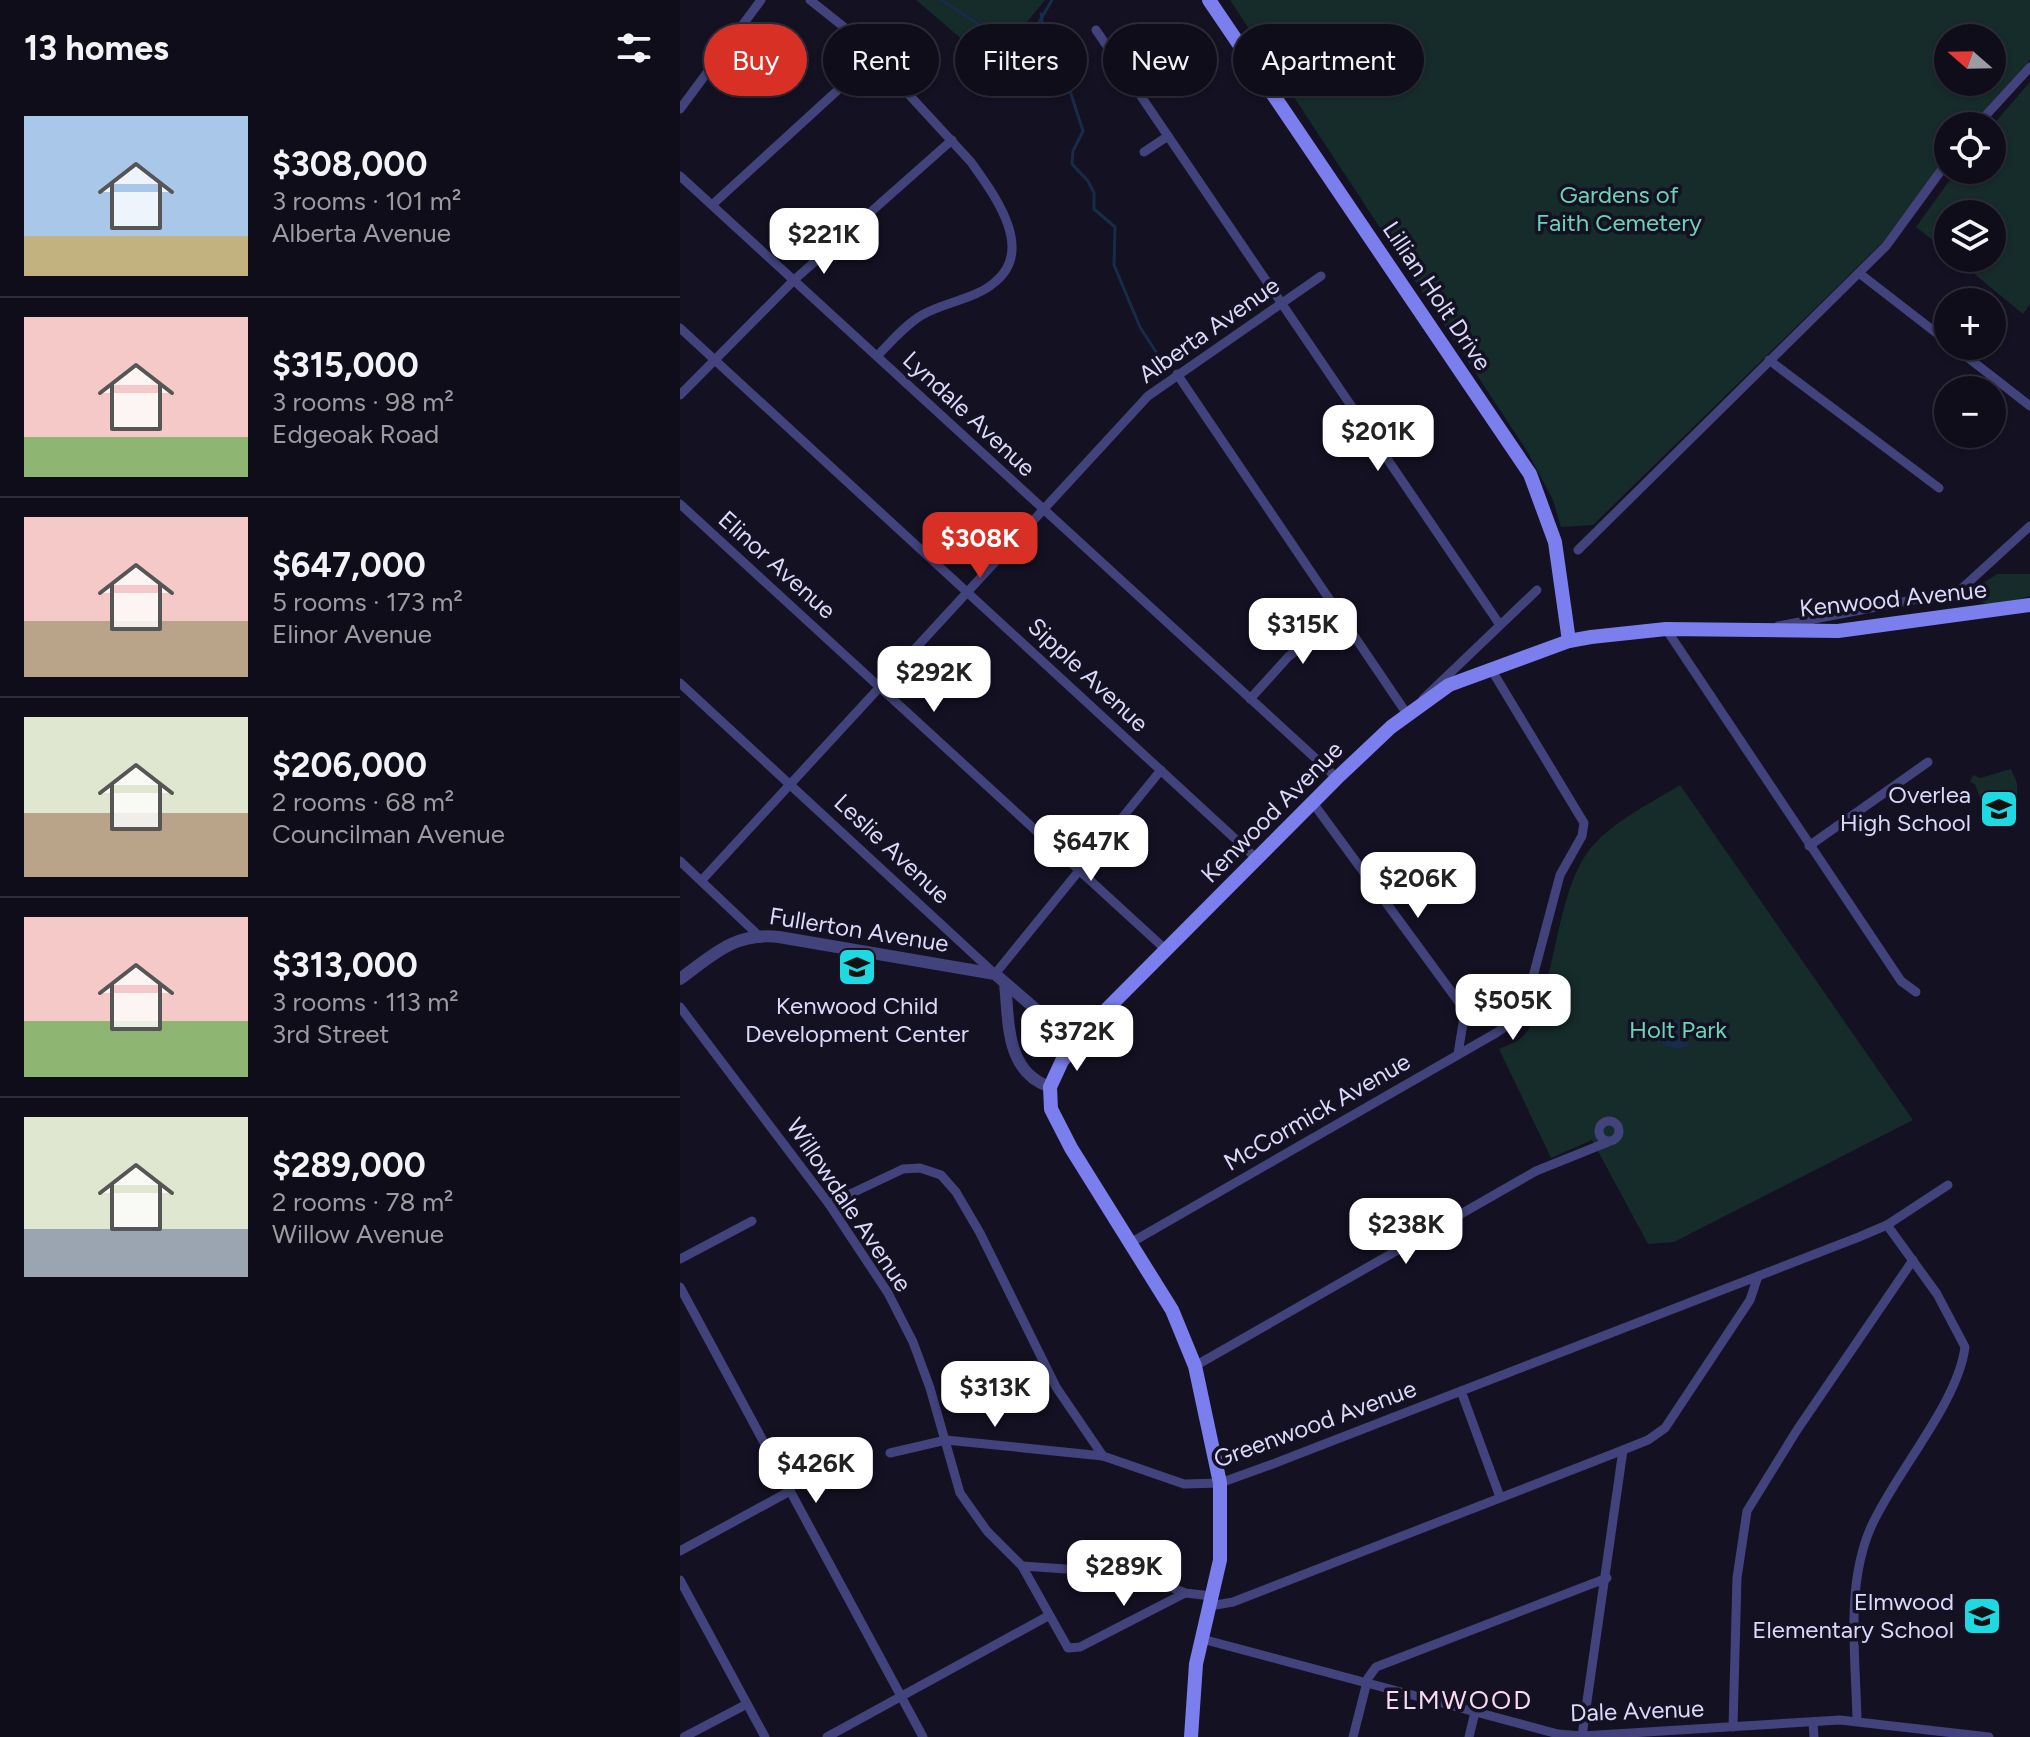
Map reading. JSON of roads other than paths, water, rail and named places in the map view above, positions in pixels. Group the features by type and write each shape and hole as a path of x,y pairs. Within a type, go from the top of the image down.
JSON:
{"main road":[{"name":"Lillian Holt Drive","path":"1209,0 1530,474 1555,542 1569,641"},
{"name":"Kenwood Avenue","path":"1050,1087 1058,1066 1076,1044 1165,949 1373,744 1421,702 1449,685 1569,641 1666,629 1838,631 2030,605"},
{"path":"1050,1087 1049,1102 1062,1132 1160,1287 1195,1366 1220,1483 1222,1537 1202,1639 1191,1737"}],"street":[{"path":"680,109 761,0"},
{"path":"810,0 843,24"},
{"path":"1096,30 1500,625"},
{"path":"1989,112 2030,67"},
{"path":"712,205 831,96"},
{"path":"877,356 913,321 988,287 1007,267 1013,242 1007,222 988,185 911,96"},
{"path":"1144,152 1168,136"},
{"path":"680,395 794,280 952,140"},
{"name":"Lyndale Avenue","path":"680,176 1337,778"},
{"path":"1578,550 1895,237 1934,181"},
{"path":"1859,273 1934,331"},
{"name":"Alberta Avenue","path":"702,880 1134,410 1177,374 1321,276"},
{"name":"Sipple Avenue","path":"680,328 1256,858"},
{"path":"1769,360 1939,488"},
{"path":"1971,360 2030,406"},
{"path":"1177,374 1407,714"},
{"name":"Elinor Avenue","path":"680,504 1165,949"},
{"path":"1744,629 1949,593 1972,581 2030,526"},
{"path":"1421,702 1537,590"},
{"path":"1949,593 1953,617"},
{"path":"1250,699 1289,656 1342,618"},
{"path":"1666,629 1901,981 1916,992"},
{"name":"McCormick Avenue","path":"1132,1242 1496,1033 1522,1012 1560,875 1584,828 1491,669"},
{"name":"Leslie Avenue","path":"680,683 1000,979 1076,1044"},
{"path":"1809,846 1928,762"},
{"path":"1050,1087 1035,1081 1011,1045 1000,979 1080,870 1161,770"},
{"path":"1313,803 1461,1005 1464,1017 1458,1054"},
{"path":"680,861 758,935"},
{"name":"Fullerton Avenue","path":"680,979 734,941 758,935 1000,979"},
{"name":"Willowdale Avenue","path":"680,1007 829,1204 903,1321 930,1388 956,1484 964,1501 1022,1566 1068,1648 1080,1647 1185,1593"},
{"path":"1195,1366 1536,1171 1608,1142"},
{"path":"829,1204 903,1169 930,1170 950,1183 980,1233 1056,1387 1103,1456"},
{"name":"Greenwood Avenue","path":"890,1453 946,1440 1103,1456 1173,1482 1220,1483 1887,1225 1948,1185"},
{"path":"680,1259 752,1221"},
{"path":"1857,1721 1855,1595 1861,1556 1872,1525 1955,1381 1964,1351 1954,1322 1887,1225"},
{"path":"1733,1727 1737,1578 1747,1511 1797,1430 1913,1260"},
{"path":"1022,1566 1139,1574 1211,1601 1233,1602 1623,1450 1648,1440 1665,1428 1750,1300 1758,1276"},
{"path":"680,1287 684,1303 923,1737"},
{"path":"1461,1391 1500,1497"},
{"path":"1582,1736 1623,1450"},
{"path":"680,1551 790,1491"},
{"path":"1353,1737 1366,1684 1371,1671 1380,1665 1607,1578"},
{"path":"680,1580 765,1737"},
{"path":"827,1737 1048,1616"},
{"name":"Dale Avenue","path":"1202,1639 1558,1734 1582,1736 1857,1721 1989,1737"},
{"path":"684,1737 747,1704"},
{"path":"1469,1737 1475,1712"},
{"path":"1813,1722 1814,1737"}],"water":[{"path":"1671,1018 1692,1028 1688,1046 1670,1048 1655,1038 1657,1028"}],"waterway":[{"path":"941,0 986,29 1011,39 1031,36 1052,0"},
{"path":"1041,14 1050,69 1070,91 1083,131 1073,151 1072,164 1088,181 1094,193 1094,209 1115,227 1114,265 1140,327 1165,366"}],"place":[{"name":"Overlea High School","path":"1999,809"},
{"name":"Kenwood Child Development Center","path":"857,967"},
{"name":"Elmwood Elementary School","path":"1982,1616"}],"district":[{"name":"ELMWOOD","path":"1459,1700"}],"park label":[{"name":"Gardens of Faith Cemetery","path":"1619,209"},
{"name":"Holt Park","path":"1678,1030"}]}
